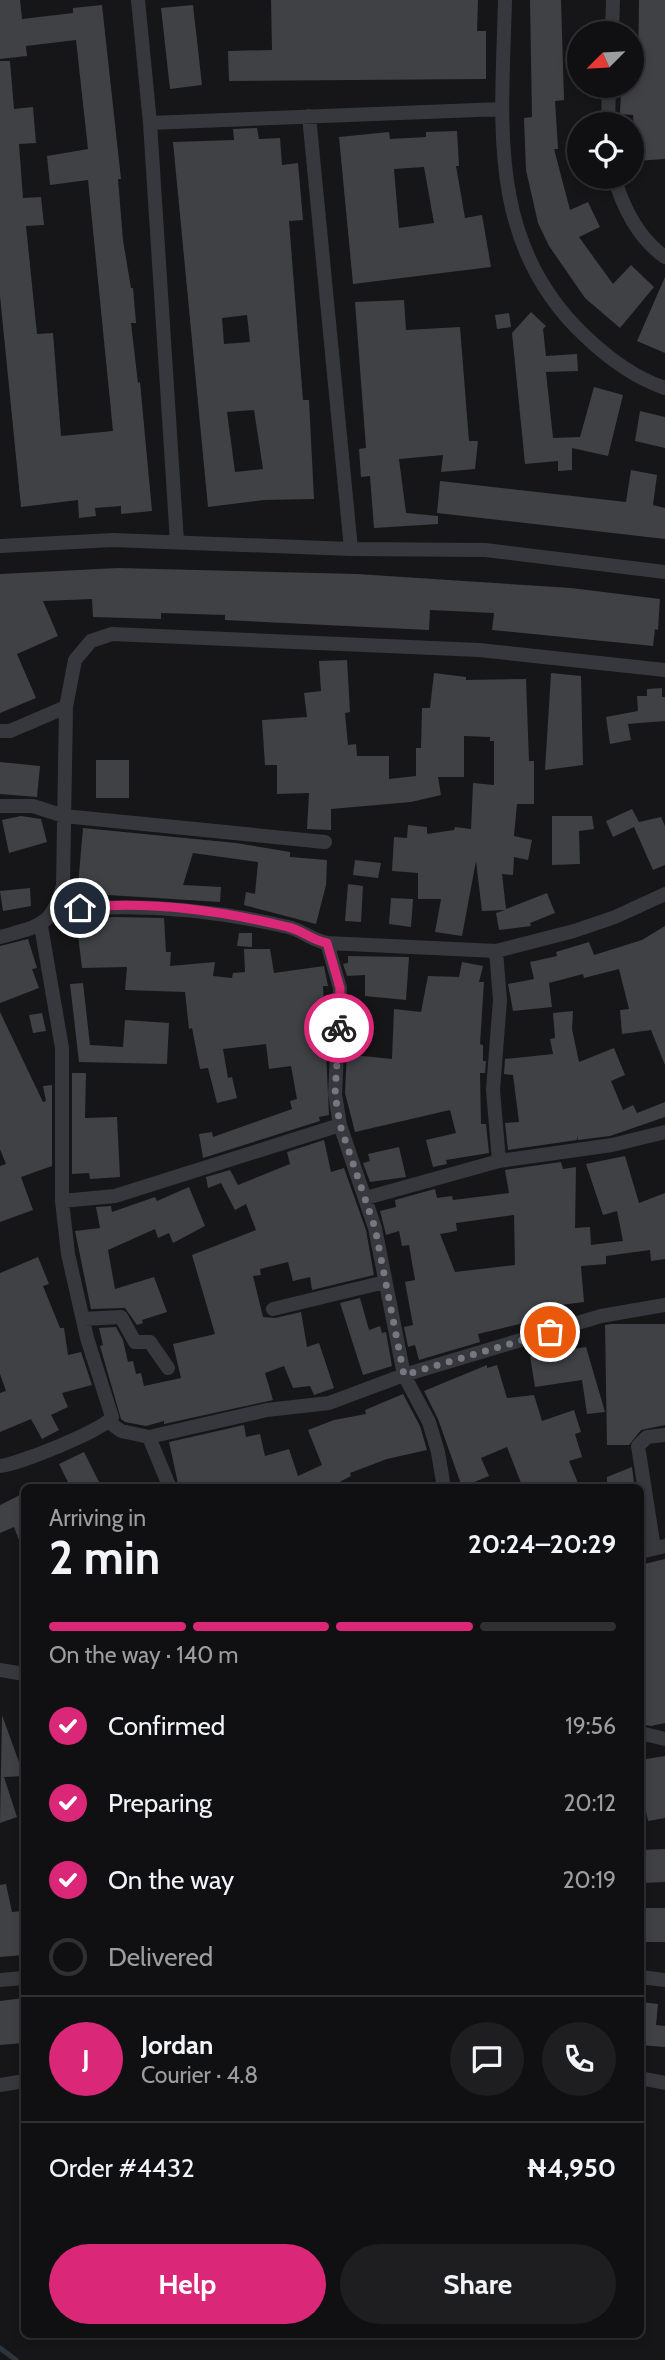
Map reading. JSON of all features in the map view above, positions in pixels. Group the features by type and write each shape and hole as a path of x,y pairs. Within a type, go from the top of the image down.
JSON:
{"street":[{"path":"138,0 150,123 177,542"},
{"path":"505,0 502,109 508,197 518,237 541,286 566,318 609,359 665,388"},
{"path":"612,21 613,0"},
{"path":"150,123 502,109"},
{"path":"309,116 351,549"},
{"path":"618,189 638,230 665,257"},
{"path":"0,546 113,540 351,549 485,550 665,572"},
{"path":"0,937 41,926 56,911 63,885 66,707 75,660 91,641 112,634 479,650 665,670"},
{"path":"0,731 10,731 66,707"},
{"path":"0,806 33,806 64,816 325,842"},
{"path":"56,911 104,905 205,911 292,928 310,940 327,943 496,951 574,931 615,917 665,894"},
{"path":"0,1466 20,1462 109,1422 112,1412 83,1319 68,1254 62,1200 62,1048 41,926"},
{"path":"327,943 340,988 335,1094 340,1125 347,1154 366,1198 404,1375 429,1422 443,1484"},
{"path":"496,951 500,1000 493,1090 499,1161"},
{"path":"62,1200 115,1196 340,1125"},
{"path":"366,1198 499,1161 612,1145 665,1132"},
{"path":"274,1309 385,1282"},
{"path":"109,1422 121,1431 149,1437 267,1410 329,1403 404,1375 601,1316 665,1305"},
{"path":"83,1319 121,1317 135,1342 150,1342 168,1368"},
{"path":"644,1484 638,1446 647,1437 665,1435"},
{"path":"149,1437 168,1484"},
{"path":"644,1487 653,1549"},
{"path":"0,1670 21,1674"},
{"path":"644,1734 665,1739"},
{"path":"644,1977 665,1980"},
{"path":"0,1980 21,1978"},
{"path":"644,2079 665,2083"},
{"path":"0,2085 21,2082"}],"building":[{"path":"0,0 20,0 22,19 73,13 73,8 102,5 121,179 118,179 123,240 133,288 136,323 131,323 138,383 140,382 152,511 121,514 121,506 95,508 96,516 79,518 78,500 21,507 0,296 0,61 10,61 14,109 33,107 36,143 19,144 23,198 41,197 44,225 26,226 37,334 53,333 61,436 113,431 88,180 50,185 47,156 88,149 76,40 26,46 27,56 0,59"},
{"path":"271,0 478,0 477,31 486,31 486,79 229,81 228,51 272,50"},
{"path":"530,0 561,0 564,100 555,101 558,149 554,149 570,210 588,202 600,227 579,237 613,284 631,265 654,287 620,328 585,298 549,246 538,223 526,170 524,118 532,117"},
{"path":"639,0 665,0 665,159 644,160 644,112 620,112 621,98 644,98 644,21 639,21"},
{"path":"193,5 202,85 170,89 161,8"},
{"path":"257,128 259,139 280,138 282,165 298,163 303,220 289,221 303,400 309,400 314,499 264,500 208,507 173,142 234,140 233,129","holes":["247,315 250,342 224,344 222,318","254,410 263,469 235,472 227,412"]},
{"path":"457,131 459,166 456,166 465,218 482,215 491,267 353,284 339,137 389,132 390,139 426,137 426,132","holes":["424,167 434,223 399,228 394,169"]},
{"path":"665,277 665,353 637,341"},
{"path":"404,300 406,330 460,327 469,441 478,441 475,469 441,472 443,455 399,459 406,513 438,516 438,524 374,528 370,476 361,477 359,449 366,448 355,302"},
{"path":"531,312 546,326 543,329 546,356 577,354 578,371 546,372 553,438 580,437 594,387 623,395 608,456 572,448 572,470 558,471 558,461 525,464 512,333"},
{"path":"509,313 511,327 497,329 495,315"},
{"path":"640,411 665,417 665,448 635,441"},
{"path":"631,470 657,475 653,505 665,508 665,539 437,513 440,481 626,502"},
{"path":"118,568 357,574 571,588 660,599 658,630 655,629 653,646 492,630 494,613 430,610 429,630 225,620 225,615 161,613 161,619 93,617 92,599 43,601 58,636 17,654 36,698 0,713 0,574"},
{"path":"347,660 350,712 345,713 348,745 356,744 357,756 389,756 389,779 416,776 416,748 421,748 422,708 430,708 434,673 466,677 466,680 526,679 529,761 534,761 534,804 517,804 514,836 532,840 528,860 514,857 513,875 502,874 506,909 547,893 555,913 530,923 531,926 499,930 496,913 505,910 482,911 476,861 462,936 435,932 441,899 418,899 418,873 392,871 394,837 407,838 408,825 427,827 427,834 454,830 455,827 471,829 473,783 494,785 494,741 490,741 490,737 464,736 464,777 438,777 441,795 411,802 331,809 331,830 307,829 309,793 277,794 277,765 265,765 262,720 307,717 304,693 321,691 319,661"},
{"path":"551,673 581,676 583,765 545,770"},
{"path":"662,688 662,697 665,697 665,721 628,724 631,740 610,744 606,717 638,711 637,696 647,696 647,689"},
{"path":"96,760 129,760 129,798 96,798"},
{"path":"0,762 40,766 37,797 0,794"},
{"path":"632,809 639,822 661,817 665,826 665,865 653,870 634,827 613,837 606,821"},
{"path":"21,816 41,819 47,842 9,853 2,820"},
{"path":"552,816 592,816 594,829 579,831 580,864 552,865"},
{"path":"83,828 236,843 290,852 290,857 327,860 326,885 316,924 244,905 246,892 255,894 258,862 193,853 183,885 221,887 220,902 92,894 93,888 78,886"},
{"path":"355,860 381,863 378,878 353,875"},
{"path":"348,884 363,886 361,922 345,921"},
{"path":"30,888 31,906 3,911 0,891"},
{"path":"391,898 413,899 411,927 389,924"},
{"path":"164,918 166,952 171,952 170,966 215,962 213,976 232,978 233,973 245,972 244,949 270,949 274,973 324,966 328,986 323,986 329,1115 319,1117 320,1121 203,1158 199,1134 212,1132 213,1137 292,1109 290,1101 297,1099 291,1066 269,1069 266,1044 223,1049 228,1078 232,1077 237,1098 217,1103 208,1068 200,1069 192,1028 189,1029 185,992 125,990 127,967 82,968 76,919"},
{"path":"665,926 665,1065 651,1030 622,1034 620,1010 629,1009 619,969 584,978 583,974 549,983 552,1007 513,1011 508,984 534,979 530,962 557,956 556,952 589,942 594,955 642,940"},
{"path":"239,933 252,933 252,947 237,946"},
{"path":"28,939 37,968 32,969 39,988 0,1003 0,946"},
{"path":"348,956 409,957 406,1000 365,996 365,975 347,976 343,964 348,963"},
{"path":"462,962 483,966 479,982 484,982 480,1044 483,1045 483,1061 486,1061 485,1073 480,1073 481,1124 486,1124 489,1153 446,1160 447,1164 433,1167 426,1140 456,1133 450,1110 355,1132 345,1093 347,1049 354,1049 353,1055 392,1059 394,1009 421,1012 428,976 459,977"},
{"path":"83,983 90,1045 123,1047 125,1020 169,1023 167,1064 79,1062 70,984"},
{"path":"573,1011 572,1029 579,1062 614,1048 625,1075 611,1081 623,1110 633,1105 637,1113 665,1102 665,1117 610,1136 578,1140 577,1135 577,1140 508,1150 505,1123 519,1122 513,1075 504,1074 505,1059 553,1054 550,1039 555,1038 553,1013"},
{"path":"0,1012 43,1102 46,1101 43,1086 52,1085 52,1166 21,1177 33,1210 0,1222 0,1166 6,1164 0,1149"},
{"path":"42,1013 46,1031 33,1033 29,1015"},
{"path":"72,1073 86,1073 85,1118 117,1117 120,1177 90,1179 89,1173 72,1174"},
{"path":"324,1140 331,1172 344,1168 366,1230 374,1275 312,1290 310,1277 293,1281 288,1262 260,1269 261,1275 253,1276 263,1317 275,1318 301,1312 307,1347 319,1343 334,1388 314,1395 310,1386 293,1388 284,1366 265,1373 273,1400 164,1424 164,1421 146,1426 125,1422 121,1419 100,1346 103,1345 99,1328 116,1327 123,1340 128,1362 133,1361 136,1374 141,1373 144,1386 181,1378 173,1344 215,1334 192,1255 256,1230 246,1204 235,1210 221,1183 208,1188 206,1177 230,1170 238,1185 290,1164 287,1152"},
{"path":"399,1147 406,1177 370,1182 363,1163 370,1161 368,1154"},
{"path":"625,1156 639,1203 665,1193 665,1259 651,1261 650,1250 606,1256 606,1264 581,1266 584,1302 537,1308 541,1324 529,1328 528,1322 478,1334 480,1342 419,1360 415,1345 408,1347 404,1327 413,1325 405,1282 415,1280 409,1245 402,1246 399,1231 386,1235 380,1211 396,1207 395,1200 435,1189 437,1198 452,1196 453,1200 509,1193 505,1170 561,1162 563,1169 576,1167 575,1228 590,1227 591,1245 623,1241 617,1211 603,1215 586,1164","holes":["514,1215 515,1265 455,1272 440,1234 457,1231 456,1223"]},
{"path":"189,1187 205,1226 173,1243 169,1233 158,1238 155,1229 108,1250 115,1289 154,1277 167,1312 142,1320 143,1323 137,1325 125,1308 91,1309 75,1231 100,1228 96,1207 111,1206 112,1212 155,1197 157,1201"},
{"path":"38,1257 49,1284 43,1286 60,1328 64,1328 68,1355 81,1352 92,1385 62,1393 68,1407 51,1415 59,1430 42,1439 31,1419 0,1432 0,1393 6,1391 0,1374 0,1273"},
{"path":"360,1298 369,1330 380,1326 382,1333 386,1332 392,1366 363,1375 340,1303"},
{"path":"665,1324 665,1425 641,1430 629,1445 607,1445 605,1325"},
{"path":"545,1343 548,1353 586,1347 605,1412 587,1414 582,1380 535,1387 530,1356 535,1355 533,1346"},
{"path":"487,1365 487,1368 497,1365 507,1398 534,1395 542,1421 574,1410 581,1432 575,1434 582,1457 569,1461 578,1484 521,1484 507,1447 481,1458 489,1476 469,1484 461,1484 438,1419 424,1391"},
{"path":"403,1394 420,1426 427,1450 387,1459 350,1473 351,1476 336,1484 178,1484 169,1442 244,1425 246,1437 260,1434 265,1456 289,1449 298,1476 322,1465 308,1430 334,1420 366,1414 365,1410"},
{"path":"84,1452 100,1484 69,1484 59,1464"},
{"path":"632,1467 634,1483 607,1484 607,1477"},
{"path":"21,1494 21,1545 14,1527 0,1533 0,1505"},
{"path":"665,1559 665,1723 651,1726 644,1725 644,1564"},
{"path":"2,1715 21,1768 21,1776 4,1777 17,1817 0,1823"},
{"path":"665,1756 665,1818 648,1821 644,1802 644,1759"},
{"path":"665,1849 665,1882 644,1883 644,1850"},
{"path":"6,1884 12,1912 21,1911 21,1955 0,1957 0,1885"},
{"path":"644,1908 665,1908 665,1942 644,1942"},
{"path":"21,1998 21,2043 0,2045 0,2001"},
{"path":"644,2002 658,2004 656,2025 665,2026 665,2047 644,2045"}],"waterway":[{"path":"0,2348 16,2360"}],"way so far":[{"path":"339,1028 335,1094 340,1125 347,1154 362,1186 375,1228 404,1375 550,1332"}],"route":[{"path":"80,908 104,905 205,911 292,928 310,940 327,943 340,988 339,1028"}]}
